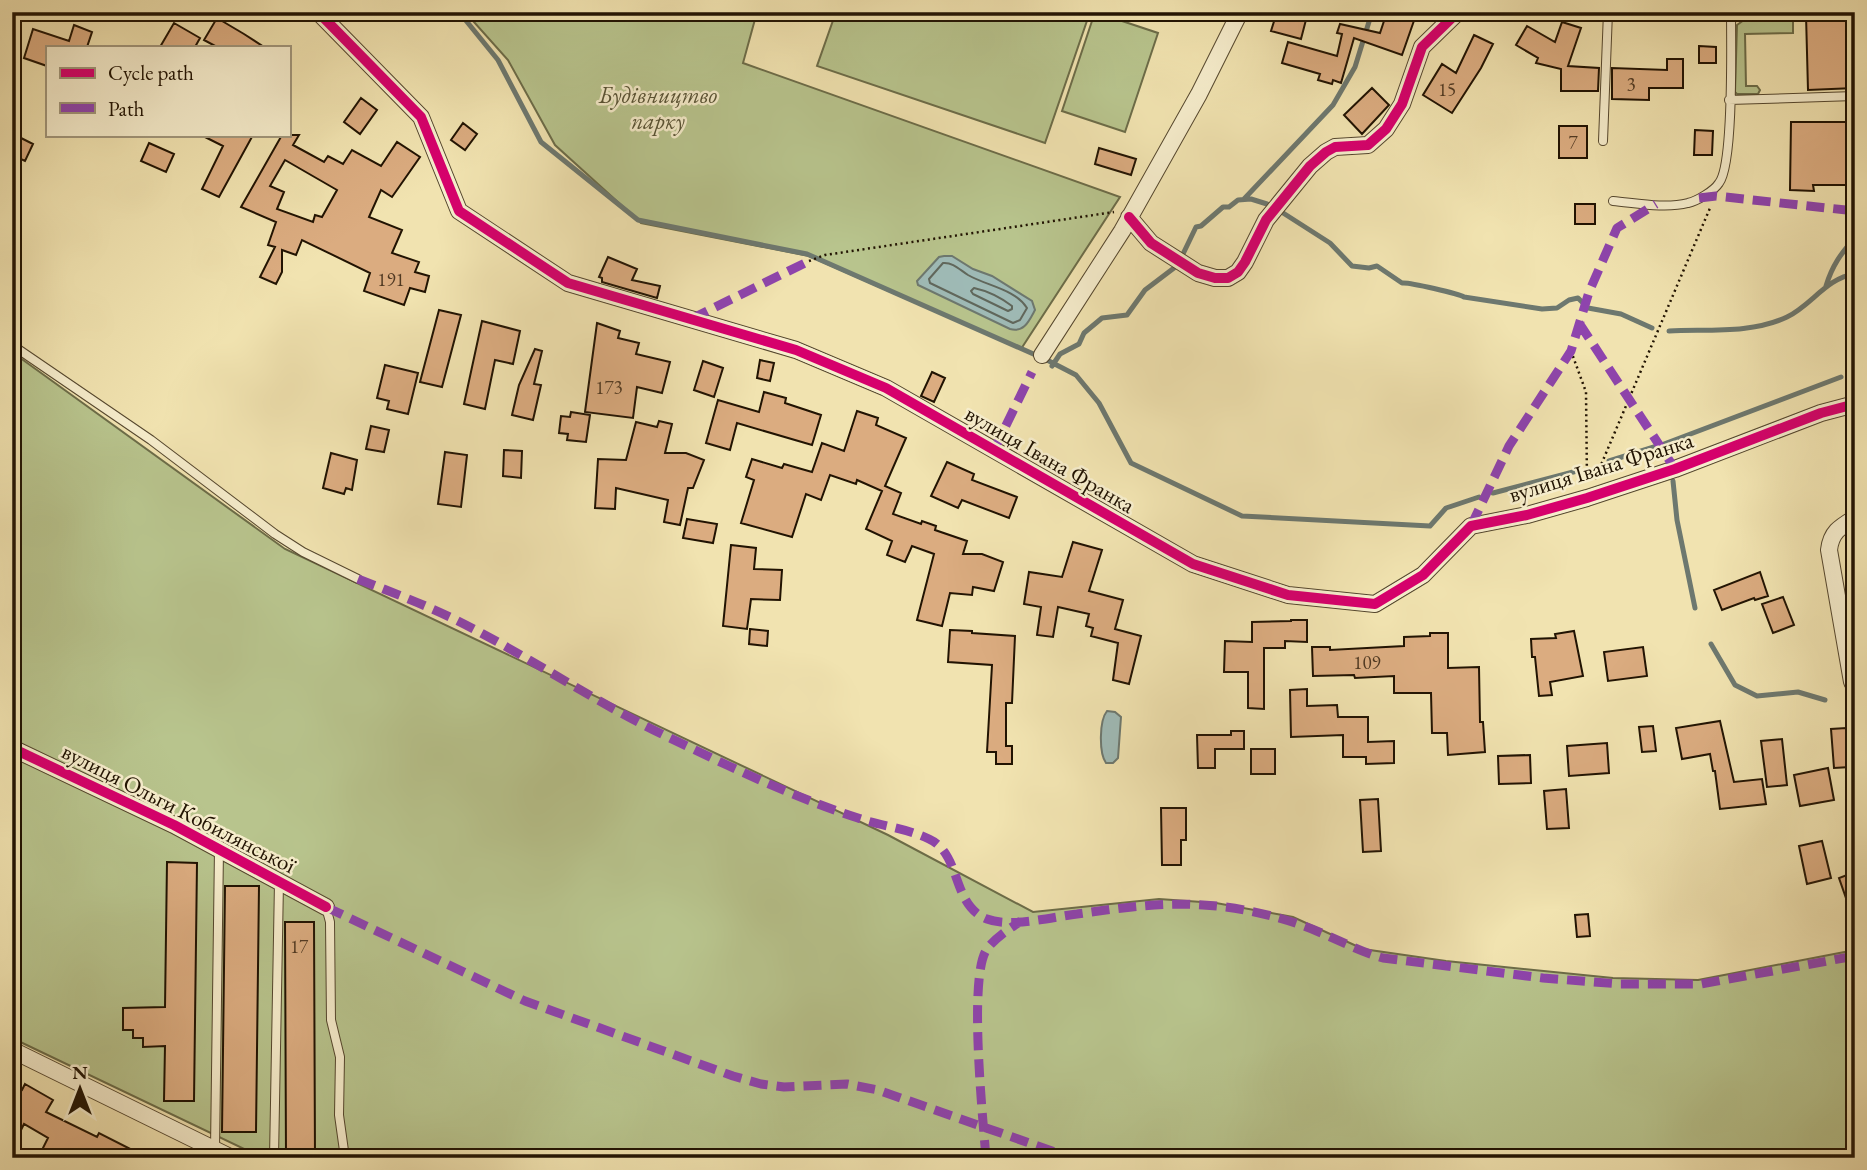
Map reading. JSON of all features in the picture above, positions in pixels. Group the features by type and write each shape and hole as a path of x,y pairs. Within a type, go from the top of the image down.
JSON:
{"street":[{"name":"вулиця Івана Франка","path":"318,12 421,117 459,211 568,283 796,350 886,388 1193,564 1288,595 1375,604 1423,575 1472,526 1527,516 1587,498 1675,469 1821,413 1855,404"},
{"path":"1042,355 1132,213 1199,94 1240,12"},
{"path":"1132,213 1152,243 1198,272 1215,278 1228,278 1238,272 1271,213 1310,166 1335,147 1368,145 1386,130 1402,104 1422,47 1458,12"},
{"path":"1852,682 1829,550 1830,538 1855,518"},
{"name":"вулиця Ольги Кобилянської","path":"12,748 174,825 326,907"},
{"path":"12,1050 232,1158"}],"lane":[{"path":"1603,141 1608,12"},
{"path":"1613,201 1687,204 1719,184 1725,171 1731,12"},
{"path":"1729,100 1855,96"},
{"path":"12,345 151,440 275,534 303,552 358,579"},
{"path":"215,1149 219,849"},
{"path":"274,1158 279,882"},
{"path":"326,907 330,922 331,1020 340,1057 339,1115 345,1158"}],"path":[{"path":"1587,498 1719,184"},
{"path":"809,261 825,255 1132,213"},
{"path":"1571,351 1586,392 1587,498"}],"green space":[{"name":"Будівництво парку","path":"465,12 757,12 743,63 1120,197 1021,349 809,256 641,223 555,145 508,60"},
{"path":"836,12 1090,12 1045,143 817,66"},
{"path":"1095,12 1158,33 1125,132 1062,111"},
{"path":"1793,19 1793,33 1745,34 1746,86 1757,86 1760,90 1758,94 1737,94 1737,25 1744,20"},
{"path":"12,352 285,549 888,835 1033,912 1159,899 1216,903 1293,917 1363,949 1446,961 1613,978 1698,980 1855,950 1855,1158 263,1158 12,1038"}],"water":[{"path":"952,256 973,269 992,276 1032,301 1035,310 1028,322 1022,328 1010,329 918,285 917,281 939,257"},
{"path":"1107,711 1115,712 1121,717 1118,758 1113,763 1106,763 1101,745 1102,722"}],"building":[{"path":"1277,12 1308,12 1301,39 1271,31"},
{"path":"1387,12 1417,12 1402,55 1354,38 1341,83 1333,80 1332,84 1318,80 1320,74 1282,63 1288,42 1337,56 1342,34 1337,33 1340,24 1380,33"},
{"path":"1855,13 1855,88 1808,90 1806,15"},
{"path":"217,18 262,46 215,46 204,40"},
{"path":"1562,22 1581,28 1568,66 1599,68 1598,91 1561,91 1561,69 1536,63 1538,58 1516,45 1527,26 1555,42"},
{"path":"174,23 200,38 196,46 161,46"},
{"path":"74,25 92,32 87,46 46,46 46,66 24,58 33,29 69,41"},
{"path":"1474,35 1493,44 1452,113 1423,95 1442,64 1456,73"},
{"path":"1699,46 1716,47 1716,63 1699,63"},
{"path":"1667,59 1683,59 1683,88 1649,88 1649,100 1612,99 1612,68 1667,70"},
{"path":"1372,88 1389,105 1362,134 1344,115"},
{"path":"361,98 377,110 360,134 344,122"},
{"path":"1791,122 1855,122 1855,185 1813,185 1814,191 1790,190"},
{"path":"463,123 477,134 465,150 451,140"},
{"path":"1559,126 1587,126 1587,158 1559,158"},
{"path":"1695,130 1713,131 1712,155 1694,155"},
{"path":"299,135 293,145 324,162 328,156 343,164 352,150 381,166 397,142 420,157 392,197 381,190 369,217 402,230 392,253 419,262 415,272 429,276 425,292 410,288 404,305 364,291 370,273 302,240 296,255 282,250 282,272 276,284 260,277 275,247 268,245 276,222 241,207 281,136","holes":["285,160 337,190 322,217 315,215 313,222 277,209 284,192 270,186"]},
{"path":"203,136 252,136 219,197 202,189 223,146"},
{"path":"19,137 33,144 25,161 12,155"},
{"path":"149,143 174,154 166,172 141,161"},
{"path":"1099,148 1136,159 1131,175 1095,164"},
{"path":"1575,204 1595,204 1595,224 1575,224"},
{"path":"608,257 637,269 632,280 660,286 657,298 602,282 599,277"},
{"path":"439,310 461,315 442,387 420,382"},
{"path":"482,321 520,331 513,364 495,360 485,409 464,404"},
{"path":"597,323 620,331 618,338 639,343 636,354 670,362 662,393 637,387 633,418 585,412"},
{"path":"535,349 542,351 534,384 541,385 533,420 512,415 519,385"},
{"path":"760,360 774,363 770,381 757,378"},
{"path":"703,361 723,368 714,397 694,390"},
{"path":"385,365 418,373 408,414 387,409 389,401 377,398"},
{"path":"932,372 945,378 934,402 921,396"},
{"path":"764,392 786,398 785,403 821,415 812,445 737,423 730,450 706,443 718,400 759,412"},
{"path":"857,411 878,418 876,425 906,438 885,486 901,493 893,514 921,524 922,521 936,526 935,530 967,541 963,554 982,554 1003,562 994,591 973,587 972,595 950,593 942,626 917,620 934,554 912,546 905,562 887,555 892,541 866,529 882,491 857,480 856,484 830,475 821,500 806,494 792,537 741,523 754,480 746,477 752,459 782,468 784,464 812,472 822,443 844,451"},
{"path":"571,412 590,415 586,442 567,440 568,434 559,433 561,416 570,417"},
{"path":"659,421 672,424 665,453 686,453 704,460 693,488 688,488 680,525 664,522 668,500 616,488 615,509 595,508 598,459 626,460 636,422 657,427"},
{"path":"371,426 389,430 384,452 366,449"},
{"path":"504,450 522,451 521,478 503,476"},
{"path":"445,452 467,455 461,507 438,504"},
{"path":"331,453 357,460 352,490 346,488 344,494 323,488"},
{"path":"947,462 974,474 972,480 1017,497 1009,518 962,500 958,508 931,496"},
{"path":"687,519 717,524 713,543 683,538"},
{"path":"1073,542 1102,550 1089,591 1123,600 1115,629 1141,636 1129,684 1113,680 1118,643 1091,636 1093,628 1086,626 1089,614 1058,607 1053,637 1037,635 1041,607 1024,604 1029,572 1062,577"},
{"path":"731,545 756,548 754,569 782,570 780,600 751,599 747,629 723,626"},
{"path":"1760,572 1768,596 1755,600 1754,598 1722,610 1714,590"},
{"path":"1783,597 1794,625 1773,633 1762,604"},
{"path":"1307,620 1307,642 1285,641 1285,648 1264,648 1264,709 1248,708 1248,672 1224,672 1225,641 1252,642 1252,622"},
{"path":"750,629 768,631 767,646 749,644"},
{"path":"950,630 1015,636 1012,703 1006,703 1006,746 1012,746 1012,764 996,764 996,752 987,752 992,665 948,662"},
{"path":"1574,631 1583,676 1550,682 1552,695 1539,696 1531,639 1556,638 1555,634"},
{"path":"1430,633 1448,633 1448,668 1479,667 1480,722 1483,722 1485,752 1448,755 1447,733 1432,733 1431,693 1394,693 1394,676 1313,676 1312,647 1330,647 1330,650 1404,646 1404,637 1430,636"},
{"path":"1643,647 1647,676 1608,681 1604,652"},
{"path":"1307,689 1307,706 1337,705 1338,717 1368,717 1368,742 1394,741 1394,763 1366,764 1366,757 1343,757 1343,735 1291,737 1290,690"},
{"path":"1720,721 1734,782 1762,779 1766,804 1720,809 1710,754 1682,759 1676,728"},
{"path":"1653,726 1656,751 1642,752 1639,727"},
{"path":"1846,728 1850,767 1834,768 1831,729"},
{"path":"1231,731 1244,731 1244,749 1215,749 1215,768 1198,768 1197,735 1231,735"},
{"path":"1782,739 1787,785 1767,787 1761,741"},
{"path":"1607,743 1609,773 1569,776 1567,746"},
{"path":"1251,749 1275,749 1275,774 1251,774"},
{"path":"1530,755 1531,783 1499,784 1498,756"},
{"path":"1828,768 1834,800 1800,806 1794,775"},
{"path":"1566,789 1569,828 1547,829 1544,791"},
{"path":"1378,799 1381,851 1363,852 1360,800"},
{"path":"1161,808 1186,808 1186,840 1181,840 1181,865 1162,865"},
{"path":"1822,841 1831,878 1807,884 1799,846"},
{"path":"167,862 197,863 194,1101 164,1101 165,1046 143,1047 143,1038 133,1038 133,1030 123,1030 123,1008 165,1007"},
{"path":"1855,872 1855,917 1853,918 1839,878"},
{"path":"225,886 259,886 256,1132 222,1132"},
{"path":"1588,914 1590,936 1577,937 1575,915"},
{"path":"285,922 314,922 315,1158 286,1158"},
{"path":"25,1084 53,1100 46,1112 97,1137 99,1133 148,1158 38,1158 48,1138 24,1124 12,1148 12,1085 22,1090"}],"waterway":[{"path":"459,12 498,60 541,142 638,220 807,254 1047,360 1076,375 1099,403 1131,463 1242,516 1430,526 1446,508 1479,497"},
{"path":"1244,199 1333,105 1355,67 1372,12"},
{"path":"1182,256 1196,227 1201,226 1223,207 1229,207 1238,200 1251,199 1267,204"},
{"path":"1280,211 1330,243 1352,266 1377,266 1402,283 1434,288 1464,297 1542,309 1557,308 1578,298 1588,308 1621,314 1652,328"},
{"path":"1826,286 1838,260 1855,238"},
{"path":"1052,366 1060,354 1079,344 1084,333 1102,318 1127,315 1145,290 1174,268"},
{"path":"1669,331 1729,330 1773,322 1796,312 1827,286 1855,274"},
{"path":"1664,444 1841,377"},
{"path":"1669,443 1670,455"},
{"path":"1609,461 1654,447"},
{"path":"1493,493 1577,471"},
{"path":"1673,481 1677,520 1695,608"},
{"path":"1711,644 1735,685 1757,696 1798,692 1825,700"}],"marked path":[{"path":"1699,198 1716,196 1855,211"},
{"path":"1471,526 1509,446 1571,351 1589,292 1617,228 1656,204"},
{"path":"691,319 809,261"},
{"path":"1579,323 1675,469"},
{"path":"994,450 1032,372"},
{"path":"358,579 458,621 641,724 738,770 834,810 929,839 947,856 967,903 987,919 1031,921 1156,905 1217,906 1277,917 1383,958 1543,978 1620,984 1701,984 1855,956"},
{"path":"326,907 525,1001 733,1076 784,1087 847,1084 878,1090 1072,1158"},
{"path":"986,1158 978,1049 978,987 981,964 987,949 1021,921"}],"cycle path":[{"path":"318,12 421,117 459,211 568,283 796,350 886,388 1193,564 1288,595 1375,604 1423,575 1471,526 1527,515 1587,498 1675,469 1821,413 1855,404"},
{"path":"1129,217 1151,243 1198,273 1215,278 1228,278 1238,272 1266,220 1310,166 1335,147 1368,145 1386,129 1402,104 1422,47 1458,12"},
{"path":"12,748 174,825 326,907"}]}
